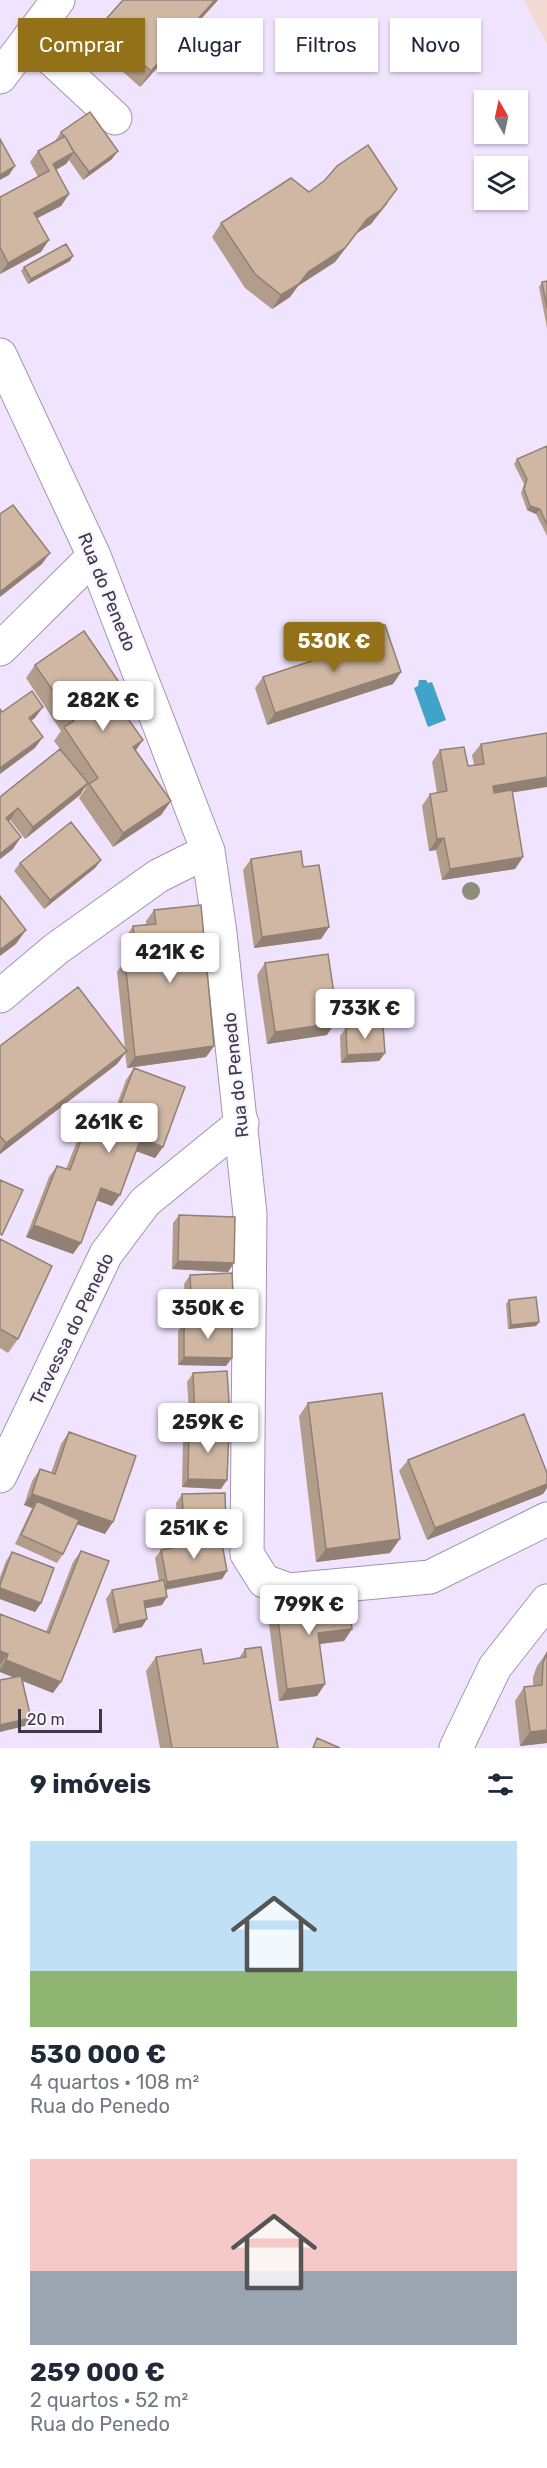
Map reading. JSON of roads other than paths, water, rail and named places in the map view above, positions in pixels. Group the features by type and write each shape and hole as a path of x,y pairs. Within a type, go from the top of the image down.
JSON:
{"street":[{"path":"44,18 58,0"},
{"path":"0,77 18,53"},
{"path":"66,72 115,118"},
{"name":"Rua do Penedo","path":"0,355 94,556 208,851 242,1123 250,1214 247,1554 264,1581 289,1590 430,1577 547,1520"},
{"path":"0,649 94,556"},
{"path":"0,996 56,949 158,876 208,851"},
{"name":"Travessa do Penedo","path":"0,1476 106,1254 145,1202 242,1123"},
{"path":"456,1748 495,1667 547,1601"}],"water":[{"path":"419,680 432,682 446,720 428,727 414,688 418,686"}]}
